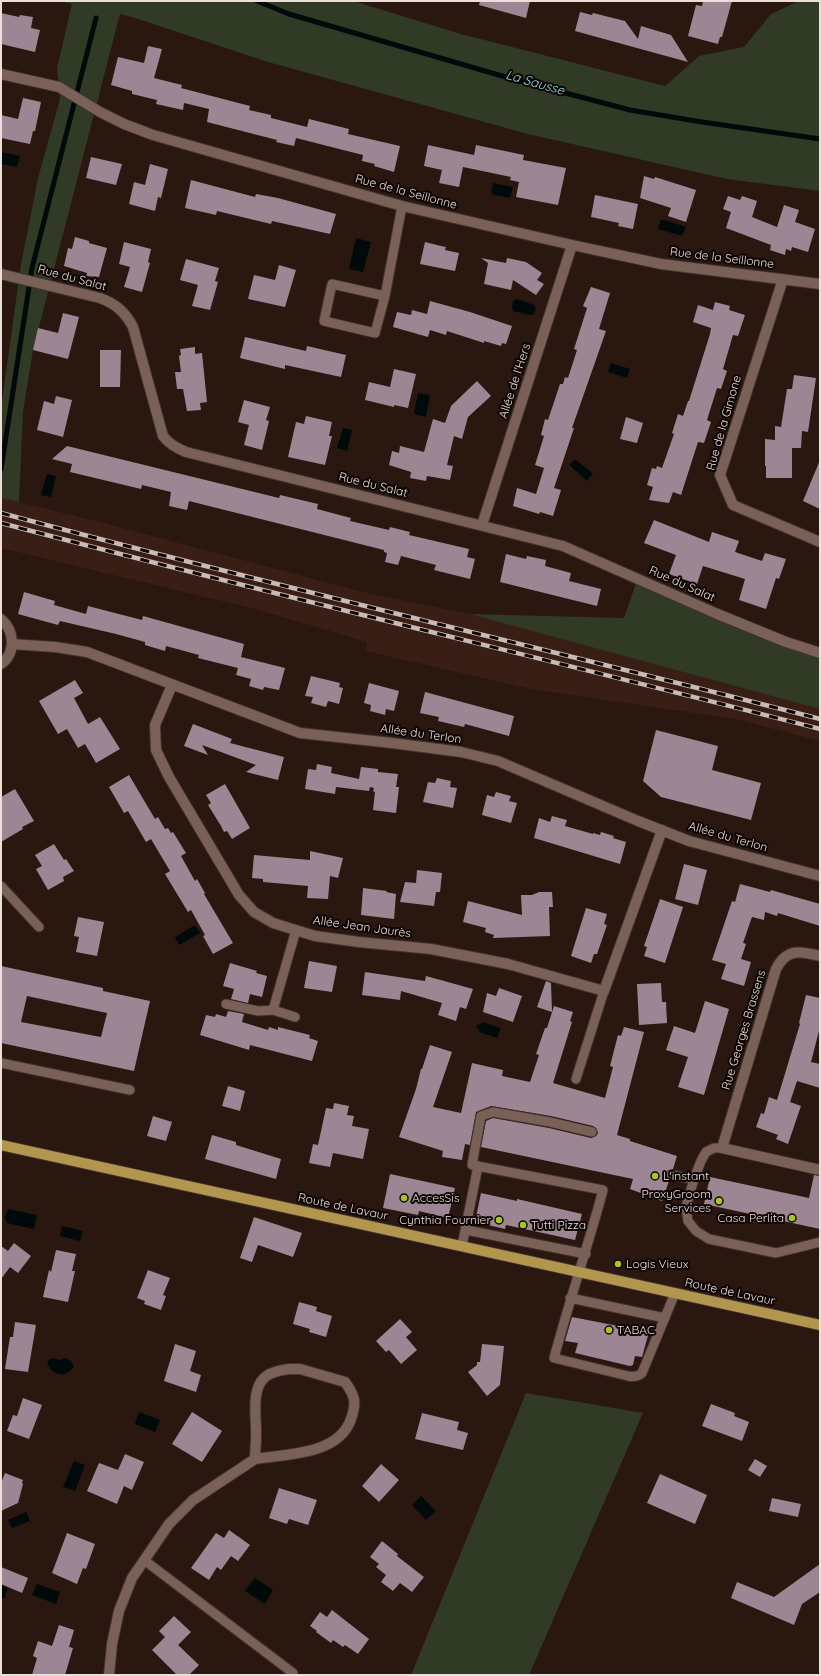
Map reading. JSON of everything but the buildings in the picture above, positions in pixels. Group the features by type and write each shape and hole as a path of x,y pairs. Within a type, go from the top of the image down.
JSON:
{"main road":[{"name":"Route de Lavaur","path":"1,1145 820,1325"}],"street":[{"name":"Rue de la Seillonne","path":"1,74 59,87 100,112 124,124 153,135 402,206 661,264 820,284"},
{"name":"Allée de l'Hers","path":"482,525 572,245"},
{"name":"Rue du Salat","path":"1,274 112,303 121,309 133,327 163,436 176,448 186,452 563,546 715,613 786,642 820,653"},
{"name":"Rue de la Gimone","path":"783,279 720,475 733,505 820,542"},
{"path":"1,619 8,627 12,635 10,654 1,664"},
{"name":"Allée du Terlon","path":"12,644 55,647 87,652 300,733 392,742 461,752 498,761 689,841 820,876"},
{"name":"Allée Jean Jaurès","path":"172,685 155,725 156,750 168,777 239,895 254,912 274,923 316,936 431,949 508,964 604,991"},
{"path":"604,991 662,830"},
{"name":"Rue Georges Brassens","path":"722,1148 776,969 785,956 794,952 807,952 820,956"},
{"path":"722,1148 820,1170"},
{"path":"109,1675 112,1644 118,1611 132,1578 169,1524 193,1500 255,1459 319,1448 337,1439 349,1426 354,1410 354,1396 345,1382 300,1369 277,1371 265,1377 259,1387 256,1398 255,1459"}],"lane":[{"path":"385,296 332,284 324,321 375,333 385,296 402,206"},
{"path":"1,886 39,927"},
{"path":"273,1010 296,930"},
{"path":"576,1079 604,991"},
{"path":"226,1004 258,1011 273,1010 295,1017"},
{"path":"1,1063 130,1090"},
{"path":"592,1132 550,1122 493,1112 482,1116 472,1165 603,1190 586,1254 570,1298 554,1358 628,1376 636,1376 642,1373 675,1293"},
{"path":"722,1148 714,1148 706,1152 694,1179 686,1207 686,1214 692,1227 709,1239 776,1253 820,1242"},
{"path":"462,1246 478,1166"},
{"path":"671,1175 694,1179"},
{"path":"466,1230 586,1254"},
{"path":"570,1298 664,1318"},
{"path":"144,1560 293,1673 293,1675"}],"shaded area":[{"path":"1,152 20,156 17,167 1,164"},
{"path":"493,183 513,187 510,198 491,194"},
{"path":"661,219 686,227 682,236 658,229"},
{"path":"356,238 371,242 363,272 349,269"},
{"path":"517,299 534,305 536,308 534,314 530,315 513,311 513,301"},
{"path":"611,363 630,369 627,378 608,372"},
{"path":"418,393 430,395 426,417 414,414"},
{"path":"343,428 352,430 347,451 337,448"},
{"path":"575,459 593,474 587,481 569,465"},
{"path":"47,474 56,476 51,497 41,495"},
{"path":"1,498 96,521 363,592 470,614 606,623 820,665 820,741 735,719 531,689 365,651 367,642 255,609 1,548"},
{"path":"195,925 200,933 179,945 175,937"},
{"path":"482,1022 501,1028 497,1038 479,1032 480,1030 476,1028 478,1024 481,1025"},
{"path":"8,1209 37,1215 34,1229 7,1223 4,1218"},
{"path":"62,1226 83,1231 80,1241 60,1236"},
{"path":"51,1358 60,1360 65,1358 71,1361 74,1366 67,1373 55,1373 49,1367 47,1362"},
{"path":"139,1412 160,1420 155,1432 135,1424"},
{"path":"74,1461 85,1465 75,1491 63,1487"},
{"path":"421,1496 436,1511 426,1520 412,1505"},
{"path":"26,1512 30,1521 12,1528 8,1520"},
{"path":"255,1578 273,1590 265,1604 245,1591"},
{"path":"37,1584 60,1592 56,1604 32,1595"},
{"path":"1,1585 8,1588 4,1599 1,1598"}],"green space":[{"path":"61,1 353,1 461,34 665,86 699,56 744,47 771,14 799,1 820,1 820,191 727,179 528,134 268,62 120,14 33,350 23,412 19,502 1,498 1,408 21,264 38,178 60,99 57,68 72,4"},
{"path":"638,578 820,651 820,709 470,614 624,618"},
{"path":"526,1393 643,1413 529,1675 411,1675"}],"waterway":[{"name":"La Sausse","path":"257,1 289,14 516,80 630,110 820,139"},
{"path":"1,469 32,268 96,18"}],"railway":[{"path":"1,513 308,592 820,719"},
{"path":"1,523 205,576 820,729"}],"place":[{"name":"L'instant","path":"655,1176"},
{"name":"AccesSis","path":"404,1198"},
{"name":"ProxyGroom Services","path":"719,1201"},
{"name":"Casa Perlita","path":"792,1218"},
{"name":"Cynthia Fournier","path":"499,1220"},
{"name":"Tutti Pizza","path":"523,1225"},
{"name":"Logis Vieux","path":"618,1264"},
{"name":"TABAC","path":"609,1330"}]}
